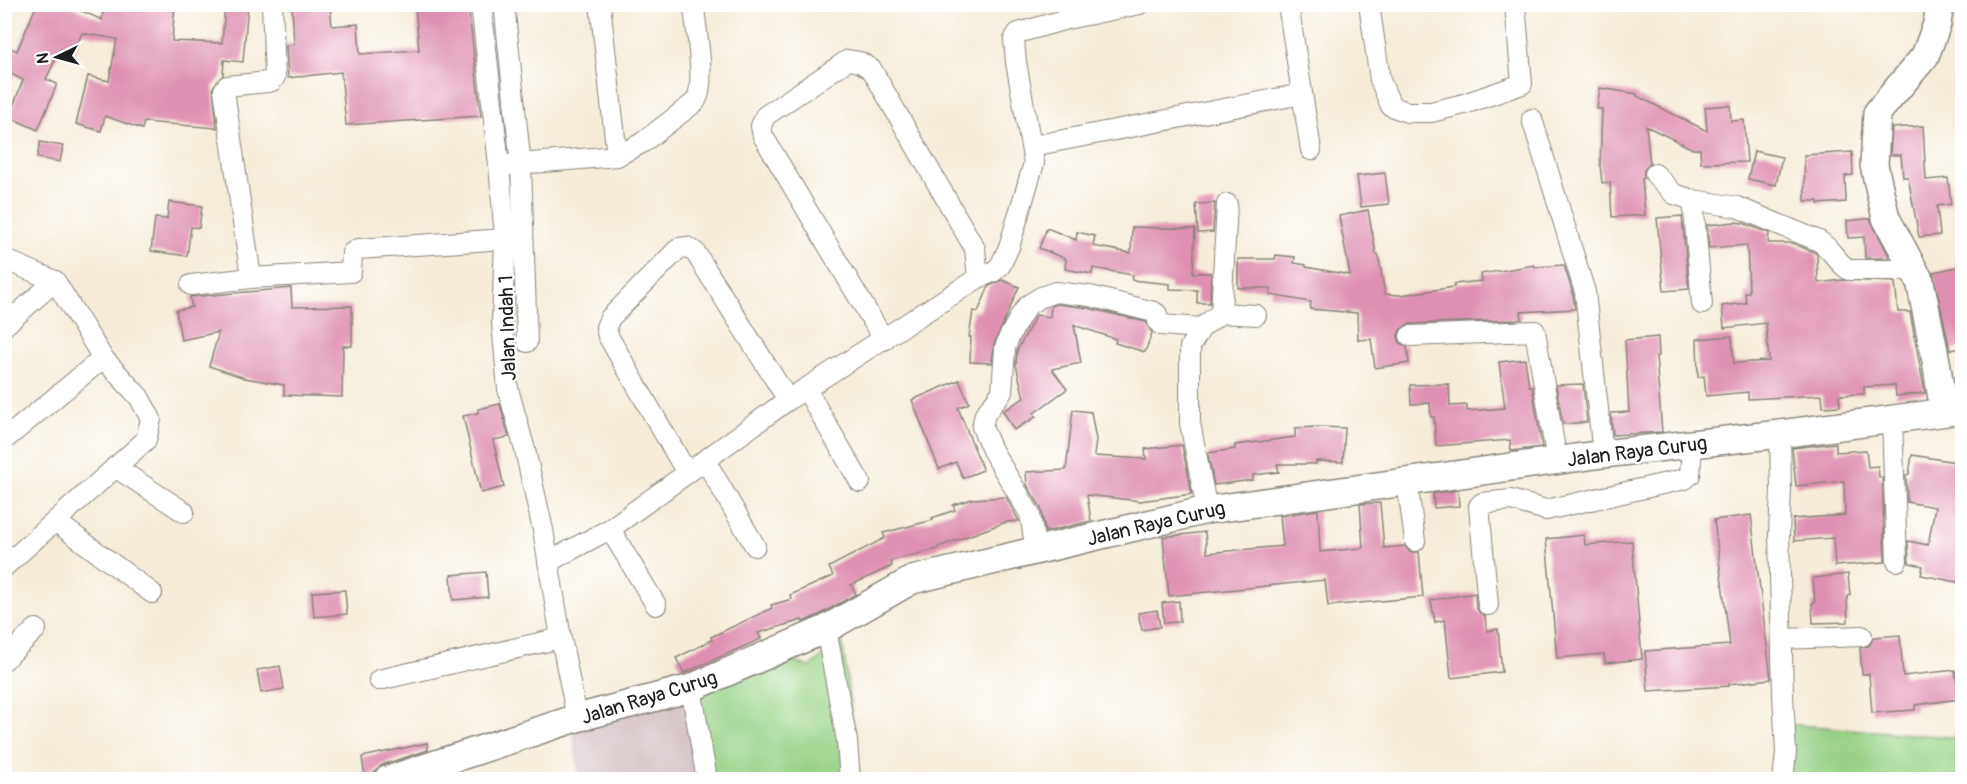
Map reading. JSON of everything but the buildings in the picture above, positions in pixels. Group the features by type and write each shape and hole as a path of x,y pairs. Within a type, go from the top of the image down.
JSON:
{"main road":[{"path":"1940,4 1937,24 1925,56 1877,113 1874,165 1886,218 1920,281 1936,361 1953,411"},
{"name":"Jalan Raya Curug","path":"387,780 432,772 577,718 691,688 826,628 912,580 1206,510 1603,454 1692,445 1953,411"}],"street":[{"path":"251,278 224,90 227,86 273,81 275,77 272,4"},
{"name":"Jalan Indah 1","path":"481,4 505,239 502,323 508,389 525,450 577,718"},
{"path":"504,4 521,166 527,342"},
{"path":"600,4 617,156"},
{"path":"548,562 610,529 788,400 1000,266 1009,247 1034,163 1014,40 1018,33 1140,4"},
{"path":"1288,4 1311,150"},
{"path":"1368,4 1380,80 1391,106 1407,112 1431,112 1464,104 1522,84 1515,4"},
{"path":"499,165 521,166 617,156 642,143 695,102 699,97 702,83 694,8"},
{"path":"884,340 763,136 761,126 765,116 848,60 860,62 872,70 975,249 978,278"},
{"path":"1032,146 1302,94"},
{"path":"1532,119 1585,292 1603,454"},
{"path":"1655,174 1674,194 1693,200 1737,207 1819,241 1843,267 1849,270 1915,270"},
{"path":"1693,200 1702,304"},
{"path":"1221,313 1227,204"},
{"path":"190,285 251,278 351,272 351,253 358,249 505,239"},
{"path":"687,473 608,336 606,327 610,318 679,248 687,247 695,252 788,400"},
{"path":"975,249 1009,247"},
{"path":"4,259 55,282 103,358 139,397 152,419 146,440 4,567"},
{"path":"4,327 55,282"},
{"path":"1036,552 1030,514 992,450 982,423 985,414 1002,392 1005,348 1021,315 1034,300 1055,292 1090,296 1154,312 1161,325 1201,328"},
{"path":"1206,510 1190,423 1190,347 1201,328 1221,313 1256,315"},
{"path":"1410,336 1535,331 1557,461"},
{"path":"4,440 103,358"},
{"path":"806,389 860,482"},
{"path":"1892,420 1897,561"},
{"path":"1780,434 1779,535 1786,753 1783,780"},
{"path":"1488,605 1479,506 1482,502 1511,500 1546,510 1685,479 1689,475 1692,445"},
{"path":"705,460 754,546"},
{"path":"116,467 184,512"},
{"path":"1407,481 1415,541"},
{"path":"55,521 152,593"},
{"path":"610,529 656,605"},
{"path":"826,628 847,741 850,780"},
{"path":"4,660 36,629"},
{"path":"1782,639 1862,636"},
{"path":"379,680 561,638"},
{"path":"691,688 707,780"}],"shaded area":[{"path":"692,678 709,779 579,779 571,722"}],"green space":[{"path":"842,638 859,779 709,779 692,678 770,653 810,667"},
{"path":"1786,724 1962,738 1962,779 1775,780"}]}
